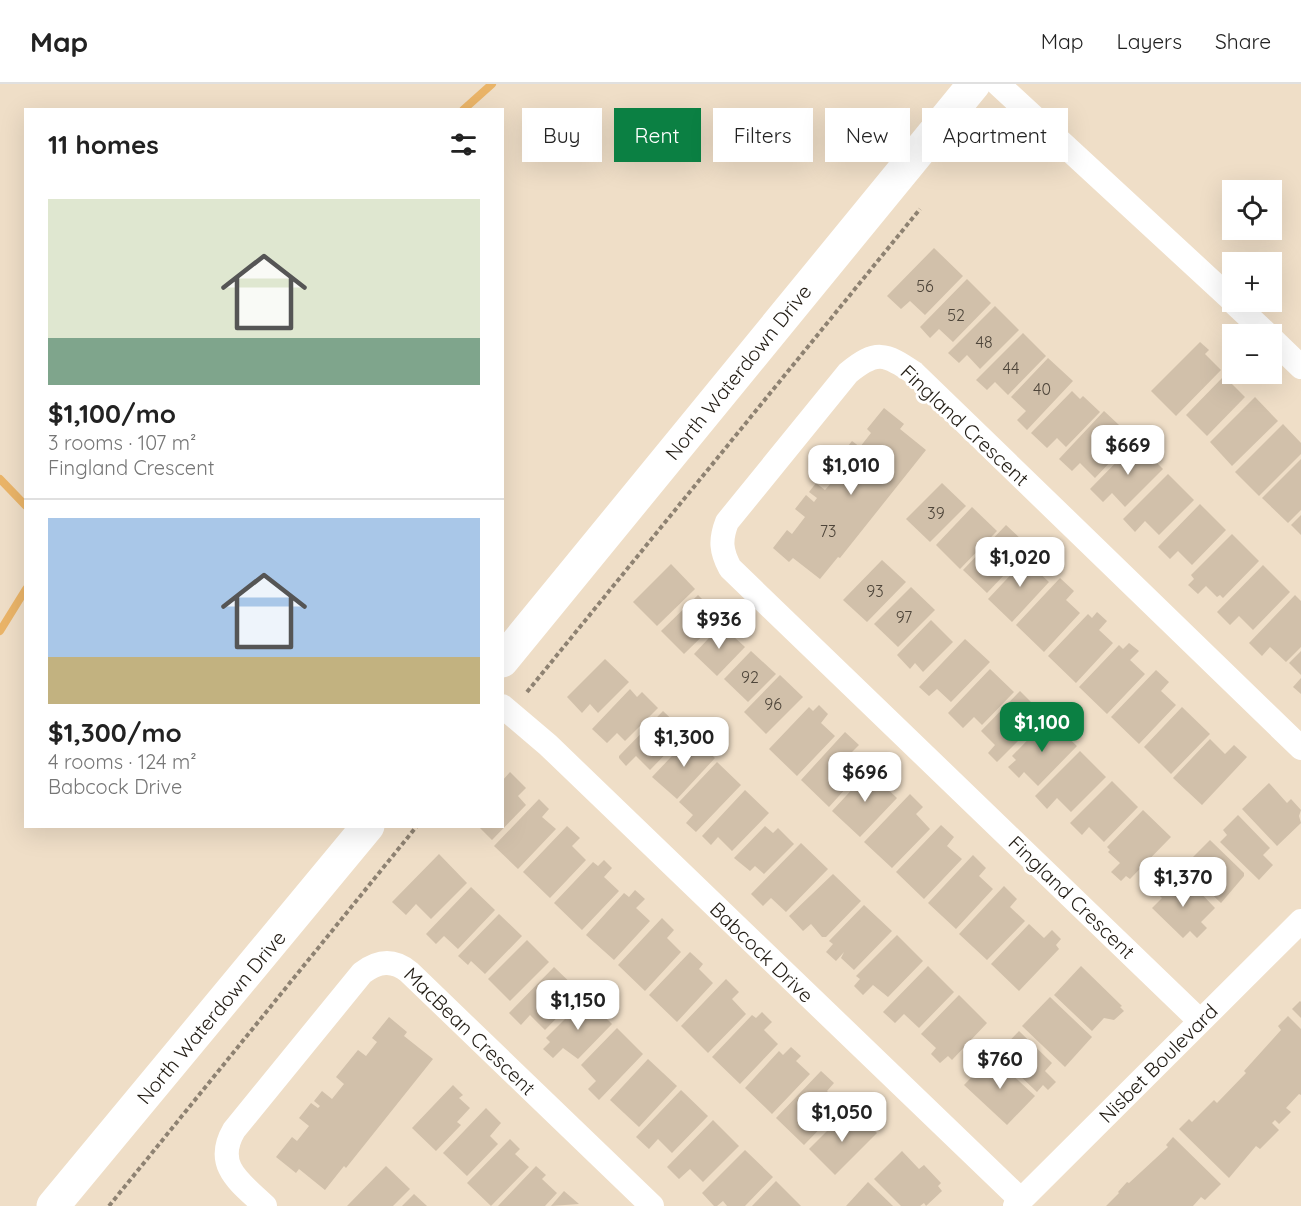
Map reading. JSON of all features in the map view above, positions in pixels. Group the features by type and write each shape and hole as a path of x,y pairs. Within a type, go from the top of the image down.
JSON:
{"main road":[{"name":"North Waterdown Drive","path":"504,659 974,84"},
{"name":"North Waterdown Drive","path":"53,1206 366,828"}],"street":[{"path":"998,84 1222,291"},
{"path":"1245,312 1257,324"},
{"path":"1282,349 1301,367"},
{"name":"Fingland Crescent","path":"1200,1021 730,568 722,553 721,538 727,522 848,373 864,360 879,356 895,360 922,382 1301,748"},
{"name":"Babcock Drive","path":"504,708 548,745 1018,1203"},
{"name":"Nisbet Boulevard","path":"1018,1203 1301,921"},
{"name":"MacBean Crescent","path":"265,1206 235,1178 227,1164 226,1150 229,1140 362,973 372,966 385,962 399,964 409,972 652,1206"}],"path":[{"path":"527,692 920,208"},
{"path":"109,1206 415,828"}],"building":[{"path":"934,248 963,276 925,315 910,301 901,309 887,296"},
{"path":"967,279 991,303 953,342 939,329 930,338 920,327"},
{"path":"995,306 1019,330 980,369 967,355 959,363 948,353"},
{"path":"1023,333 1046,356 1008,395 995,382 987,390 976,380"},
{"path":"1200,342 1209,350 1205,354 1221,370 1176,416 1151,391"},
{"path":"1048,358 1073,381 1027,430 1017,420 1026,411 1011,397"},
{"path":"1222,378 1222,384 1232,384 1245,397 1207,436 1186,415"},
{"path":"1072,391 1080,399 1083,396 1100,412 1066,447 1057,438 1047,448 1031,433"},
{"path":"1255,397 1278,421 1232,466 1210,442"},
{"path":"884,408 904,424 900,429 926,450 840,558 838,557 820,579 793,558 789,562 773,548 787,530 792,534 805,517 795,509 806,495 814,502 817,498 809,492 816,483 825,490 838,475 830,469 852,441 860,447 871,433 867,429"},
{"path":"1104,411 1133,438 1095,478 1080,463 1072,471 1059,459"},
{"path":"1283,424 1301,443 1301,454 1259,496 1235,472"},
{"path":"1136,442 1163,469 1125,507 1112,493 1103,502 1090,489"},
{"path":"1301,459 1301,510 1288,523 1262,498"},
{"path":"1168,474 1194,500 1159,535 1145,521 1135,532 1123,519"},
{"path":"942,483 966,506 930,542 906,519"},
{"path":"1200,504 1226,530 1192,565 1178,551 1170,559 1158,547"},
{"path":"972,507 997,531 960,569 936,545"},
{"path":"1301,515 1301,535 1291,525"},
{"path":"1006,525 1022,540 1013,550 1021,557 987,593 963,570"},
{"path":"1232,534 1259,561 1223,598 1220,595 1217,597 1206,586 1198,594 1188,585 1194,579 1191,575"},
{"path":"1033,551 1043,561 1035,569 1049,582 1012,622 988,599"},
{"path":"882,560 906,582 867,622 843,600"},
{"path":"671,564 695,589 657,626 633,602"},
{"path":"1263,565 1290,592 1253,630 1239,616 1230,625 1217,612"},
{"path":"1060,578 1074,591 1066,600 1080,613 1044,652 1016,625"},
{"path":"911,587 935,610 898,647 874,624"},
{"path":"698,595 721,618 684,654 661,631"},
{"path":"1295,595 1301,601 1301,647 1286,662 1270,647 1262,656 1249,643"},
{"path":"1097,612 1107,621 1099,630 1113,643 1076,683 1048,656 1088,614 1092,618"},
{"path":"931,620 953,642 923,672 915,663 910,669 897,655"},
{"path":"721,625 745,647 717,676 694,654"},
{"path":"965,639 990,662 951,702 937,689 929,696 919,687"},
{"path":"1129,643 1139,651 1130,660 1145,674 1107,714 1079,687 1119,645 1123,649"},
{"path":"751,651 776,674 748,702 724,679"},
{"path":"1301,651 1301,675 1289,663"},
{"path":"605,659 629,682 598,713 590,704 582,713 567,697"},
{"path":"990,669 1014,692 982,725 974,717 963,728 948,713"},
{"path":"1156,670 1169,682 1161,691 1176,705 1139,744 1111,717"},
{"path":"780,675 803,697 766,734 744,712"},
{"path":"1301,678 1301,694 1293,687"},
{"path":"630,689 637,697 642,692 658,708 625,741 617,733 607,743 592,729"},
{"path":"1020,691 1044,715 997,762 988,753 995,745 981,731"},
{"path":"819,705 828,714 821,723 835,736 797,776 769,749 809,707 813,711"},
{"path":"1182,707 1210,734 1171,774 1144,747"},
{"path":"663,711 686,733 650,770 636,756 626,766 619,756"},
{"path":"1048,719 1077,746 1038,786 1024,772 1019,778 1008,767 1016,760 1012,756"},
{"path":"845,732 859,745 851,753 865,767 829,807 801,780"},
{"path":"691,736 715,758 677,799 652,777"},
{"path":"1210,739 1225,754 1234,745 1247,757 1202,805 1173,778"},
{"path":"1080,751 1106,777 1071,812 1057,798 1047,809 1035,796"},
{"path":"717,762 741,785 696,832 686,823 693,815 679,802"},
{"path":"873,767 887,780 882,784 897,798 860,837 832,811"},
{"path":"510,772 526,788 518,796 526,805 504,828 504,779"},
{"path":"1112,781 1138,807 1104,842 1089,827 1082,835 1070,823"},
{"path":"1269,783 1287,803 1291,799 1301,810 1299,816 1301,823 1277,846 1242,809"},
{"path":"745,790 769,813 732,851 718,837 711,845 702,836"},
{"path":"910,794 923,807 916,814 930,829 892,868 864,842"},
{"path":"539,799 549,809 542,817 556,829 518,869 494,846"},
{"path":"1143,810 1171,837 1130,879 1126,876 1121,881 1111,872 1120,863 1108,852 1110,850 1107,847"},
{"path":"1238,815 1270,848 1263,855 1273,865 1259,880 1220,842 1227,835 1223,830"},
{"path":"941,825 954,837 947,846 962,859 924,899 896,872"},
{"path":"567,826 580,838 572,846 586,860 550,898 523,872"},
{"path":"765,826 773,833 778,828 794,844 764,874 755,866 750,871 734,858"},
{"path":"480,828 504,828 492,840"},
{"path":"1210,840 1244,873 1244,876 1221,903 1183,867"},
{"path":"801,843 828,869 786,912 771,898 763,906 751,894"},
{"path":"439,854 467,883 431,919 416,904 406,915 392,902"},
{"path":"973,855 986,868 979,876 993,889 956,929 928,903"},
{"path":"604,860 612,868 604,877 619,891 582,930 554,903 593,862 598,866"},
{"path":"833,874 861,901 826,937 822,937 811,924 803,931 789,916"},
{"path":"1172,876 1184,888 1190,882 1215,908 1201,922 1207,928 1197,938 1190,931 1183,938 1152,908 1162,898 1156,892"},
{"path":"1004,886 1017,899 1010,907 1025,921 987,960 959,934"},
{"path":"471,887 495,910 458,949 444,936 436,944 426,934"},
{"path":"635,890 645,899 636,908 650,921 614,960 586,935 624,893 629,897"},
{"path":"864,905 892,931 854,970 841,958 844,952 836,961 826,952 833,944 829,941"},
{"path":"499,914 522,936 485,974 471,961 468,965 458,956"},
{"path":"662,918 674,930 667,938 681,952 645,991 618,965"},
{"path":"1029,924 1044,938 1052,930 1061,939 1056,945 1059,949 1019,991 991,964"},
{"path":"897,935 923,961 888,997 873,985 863,995 854,986 860,979 856,976"},
{"path":"527,940 549,962 510,1001 488,979"},
{"path":"690,952 703,964 699,969 713,983 677,1022 649,995"},
{"path":"928,966 954,992 919,1028 904,1014 895,1023 883,1012"},
{"path":"1081,966 1122,1006 1120,1007 1124,1011 1114,1020 1104,1018 1092,1031 1054,995"},
{"path":"554,967 581,993 545,1030 530,1015 521,1025 509,1013"},
{"path":"726,979 739,992 732,999 746,1014 708,1053 681,1026"},
{"path":"959,995 987,1023 952,1060 948,1056 940,1063 931,1054 936,1048 921,1034"},
{"path":"1050,997 1092,1037 1065,1067 1022,1026"},
{"path":"586,998 612,1024 578,1059 563,1048 553,1058 543,1049 550,1042 546,1038"},
{"path":"1301,1002 1301,1018 1292,1009"},
{"path":"762,1012 772,1022 764,1030 778,1044 740,1084 712,1057 752,1015 756,1018"},
{"path":"1288,1016 1301,1029 1301,1095 1299,1094 1286,1108 1291,1112 1279,1124 1275,1120 1272,1123 1279,1130 1260,1149 1256,1146 1229,1178 1179,1129 1189,1119 1192,1122 1214,1100 1217,1103 1246,1073 1244,1071 1281,1030 1278,1026"},
{"path":"389,1017 407,1032 404,1036 433,1059 346,1168 344,1166 325,1190 299,1169 296,1173 276,1157 292,1137 297,1141 309,1126 299,1118 311,1103 318,1108 320,1106 314,1101 322,1091 332,1099 344,1084 336,1077 358,1050 366,1056 377,1042 372,1038"},
{"path":"617,1028 643,1054 599,1100 588,1089 596,1081 581,1065"},
{"path":"1019,1031 1052,1063 1045,1071 1056,1082 1048,1090 1043,1085 1037,1092 997,1054"},
{"path":"791,1047 801,1056 796,1061 810,1074 772,1114 745,1088 779,1051 783,1055"},
{"path":"992,1056 1035,1096 1007,1125 964,1085"},
{"path":"648,1059 677,1086 639,1127 610,1100"},
{"path":"821,1071 834,1083 827,1091 842,1106 804,1145 776,1118"},
{"path":"453,1085 463,1095 459,1098 470,1108 457,1122 461,1125 436,1151 412,1128"},
{"path":"681,1090 708,1116 672,1153 658,1139 649,1149 636,1137"},
{"path":"486,1108 501,1123 490,1136 498,1144 467,1176 443,1153"},
{"path":"846,1112 860,1126 865,1121 877,1133 835,1175 809,1149"},
{"path":"713,1120 739,1146 703,1182 690,1169 679,1179 667,1167"},
{"path":"1173,1137 1221,1184 1205,1200 1201,1197 1193,1206 1106,1206 1127,1182 1129,1183 1168,1147 1166,1145"},
{"path":"510,1139 520,1149 515,1154 529,1167 491,1206 467,1183"},
{"path":"745,1150 773,1177 745,1206 727,1206 723,1201 714,1206 702,1193"},
{"path":"902,1151 919,1169 924,1165 941,1183 938,1186 942,1191 926,1206 924,1203 920,1206 901,1206 874,1179"},
{"path":"386,1166 410,1189 393,1206 347,1206"},
{"path":"536,1166 546,1175 542,1179 557,1193 545,1206 498,1206"},
{"path":"776,1181 801,1206 752,1206"},
{"path":"868,1182 893,1206 846,1206"},
{"path":"564,1191 579,1204 551,1206"},
{"path":"414,1194 427,1206 402,1206"}],"waterway":[{"path":"465,108 492,84"},
{"path":"0,479 24,504"},
{"path":"0,631 24,592"}]}
